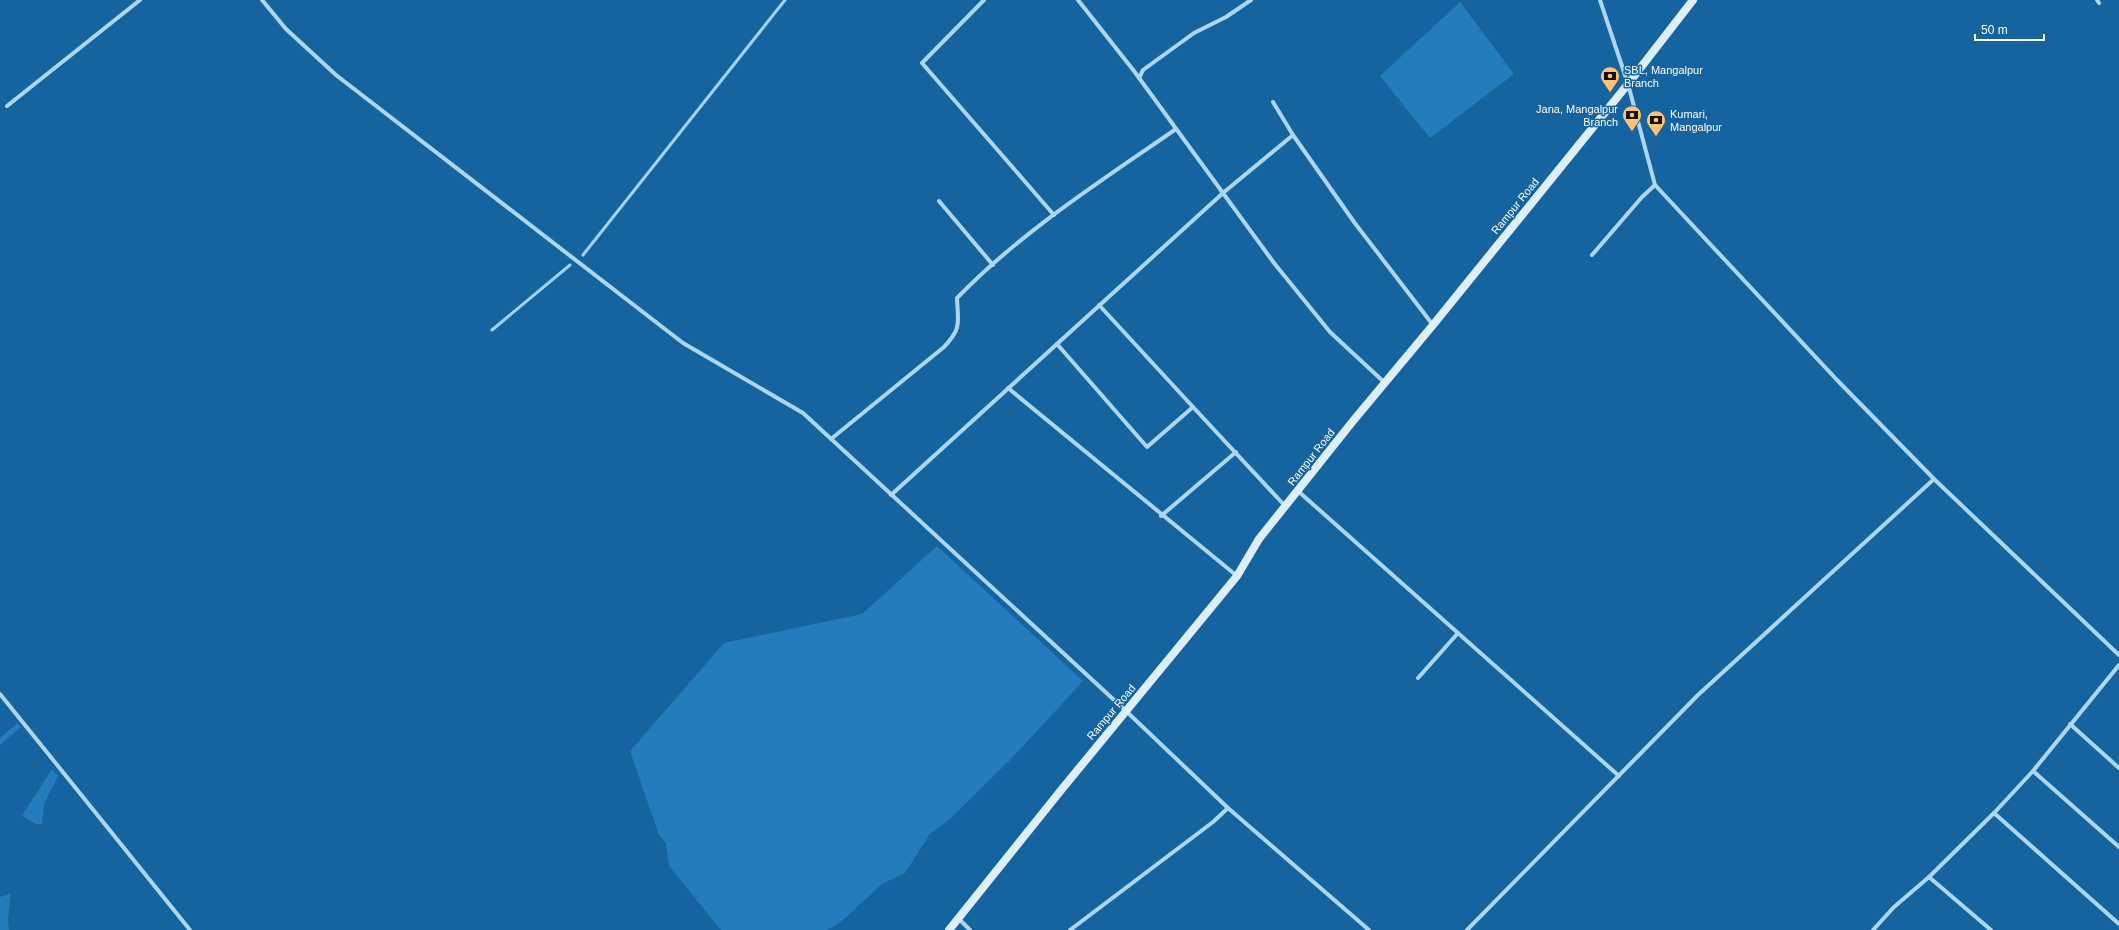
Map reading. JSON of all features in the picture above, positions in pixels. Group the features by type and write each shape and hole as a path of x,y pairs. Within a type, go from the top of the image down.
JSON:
{"main road":[{"name":"Rampur Road","path":"949,930 1062,789 1237,576 1259,539 1628,84 1693,0"}],"street":[{"path":"7,106 140,0"},
{"path":"262,0 286,29 342,80 683,343 803,413 1126,711 1228,808 1369,930"},
{"path":"984,0 922,62 1054,215"},
{"path":"1078,0 1139,78 1274,263 1330,332 1385,383"},
{"path":"1139,78 1143,70 1194,33 1226,17 1251,0"},
{"path":"1600,0 1628,84 1655,186 1837,380 1934,479 2119,655"},
{"path":"1273,102 1293,135 1354,222 1433,325"},
{"path":"831,439 944,347 955,336 958,328 957,298 993,265 1054,215 1176,129"},
{"path":"891,495 1223,193 1293,135"},
{"path":"1592,255 1642,197 1655,186"},
{"path":"939,202 993,265"},
{"path":"1099,305 1286,507"},
{"path":"1057,344 1147,447 1193,407"},
{"path":"1008,388 1161,516 1237,576"},
{"path":"1161,516 1236,452"},
{"path":"1468,930 1717,677 1934,479"},
{"path":"1298,492 1619,776"},
{"path":"1418,678 1458,633"},
{"path":"1873,930 1894,907 1929,877 1994,813 2033,771 2119,665"},
{"path":"0,694 190,930"},
{"path":"2070,724 2119,768"},
{"path":"2033,771 2119,847"},
{"path":"1070,930 1213,822 1228,808"},
{"path":"1994,813 2119,924"},
{"path":"1929,877 1991,930"},
{"path":"959,919 970,930"}],"shaded area":[{"path":"1460,2 1514,74 1430,138 1380,76"},
{"path":"937,546 1083,681 1012,758 950,819 930,834 905,873 882,884 841,922 827,930 721,930 669,866 666,843 659,835 630,751 724,643 862,614"},
{"path":"17,723 21,727 0,745 0,738"},
{"path":"52,769 58,776 44,804 42,824 36,824 22,816"},
{"path":"11,893 8,919 9,930 0,930 0,897"}],"waterway":[{"path":"583,255 785,0"},
{"path":"492,330 570,265"}],"place":[{"name":"SBL, Mangalpur Branch","path":"1610,93"},
{"name":"Jana, Mangalpur Branch","path":"1632,132"},
{"name":"Kumari, Mangalpur","path":"1656,137"}]}
